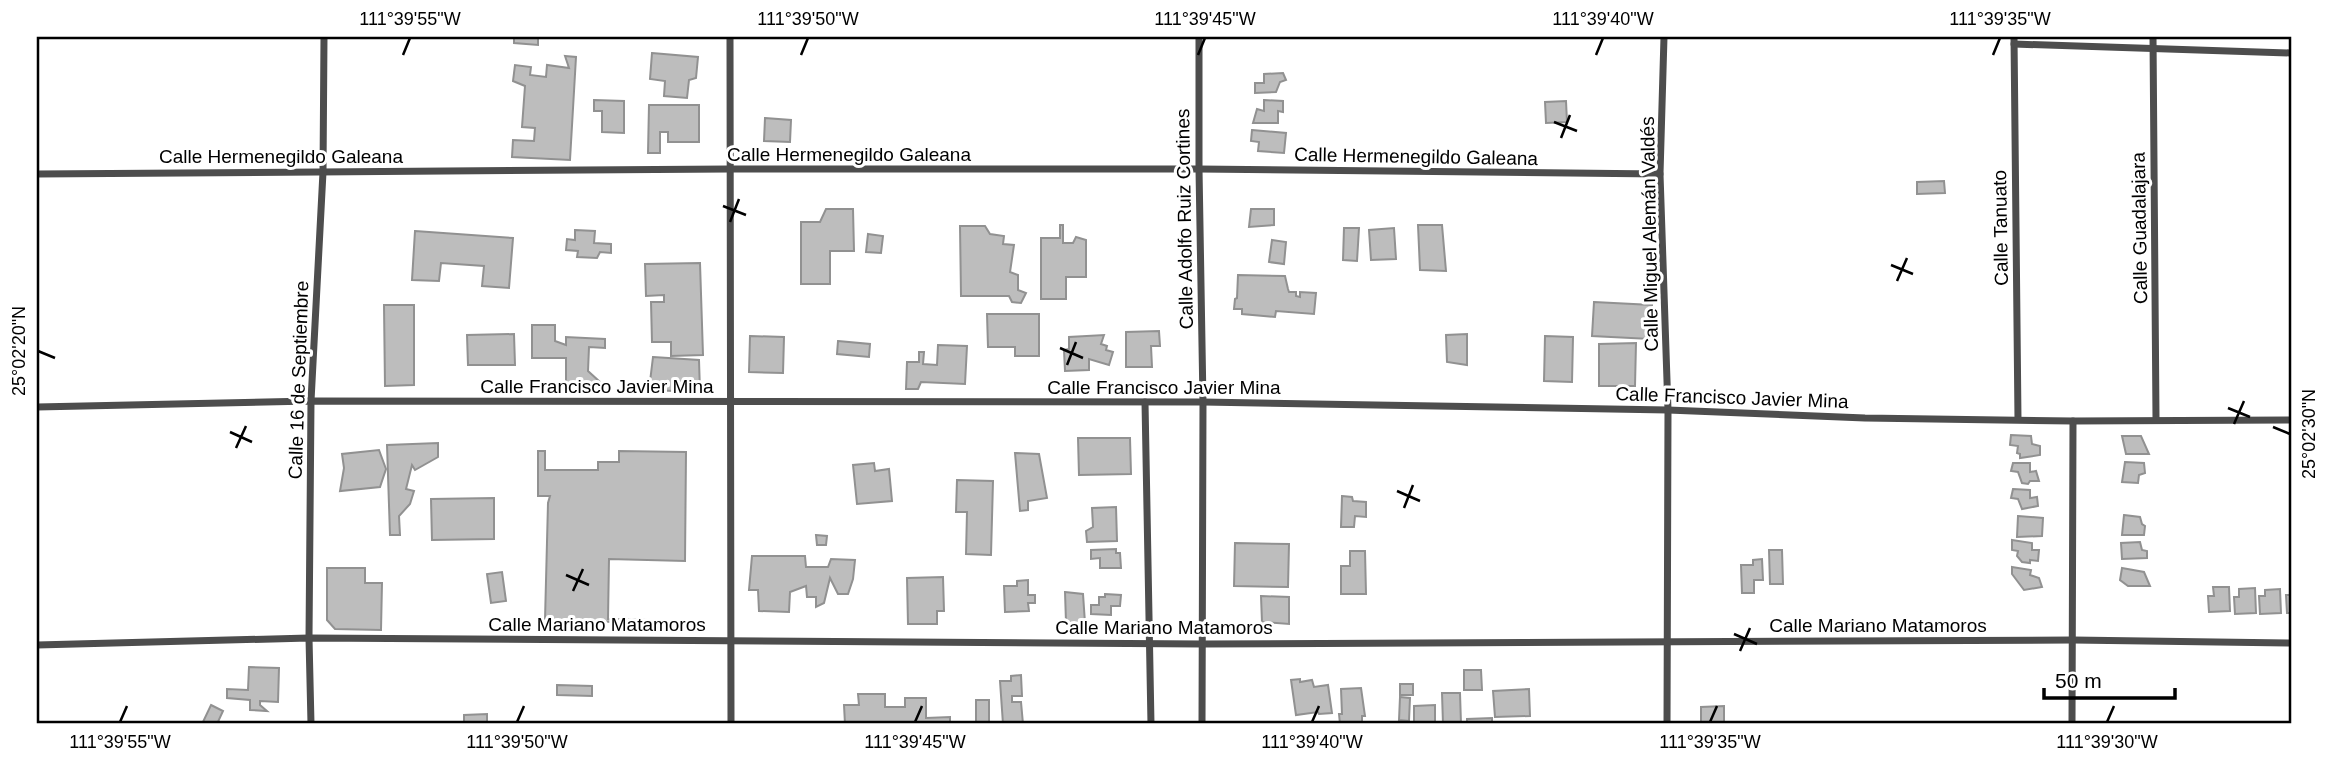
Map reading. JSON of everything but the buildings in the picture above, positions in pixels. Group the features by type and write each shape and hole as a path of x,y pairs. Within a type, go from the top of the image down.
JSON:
{"street":[{"name":"Calle 16 de Septiembre","path":"311,724 311,401 323,172 324,37"},
{"path":"730,37 730,724"},
{"name":"Calle Adolfo Ruiz Cortines","path":"1199,37 1203,402 1202,724"},
{"name":"Calle Miguel Alemán Valdés","path":"1664,37 1660,174 1668,410 1667,724"},
{"name":"Calle Guadalajara","path":"2153,37 2157,419"},
{"path":"2014,41 2291,53"},
{"name":"Calle Tanuato","path":"2014,41 2018,419"},
{"name":"Calle Hermenegildo Galeana","path":"37,174 729,169 1199,169 1660,174"},
{"name":"Calle Francisco Javier Mina","path":"37,407 311,401 1203,402 1668,410 1865,418 2291,420"},
{"path":"1145,402 1151,724"},
{"path":"2072,724 2073,421"},
{"name":"Calle Mariano Matamoros","path":"37,645 309,638 1202,644 2073,640 2291,643"}]}
